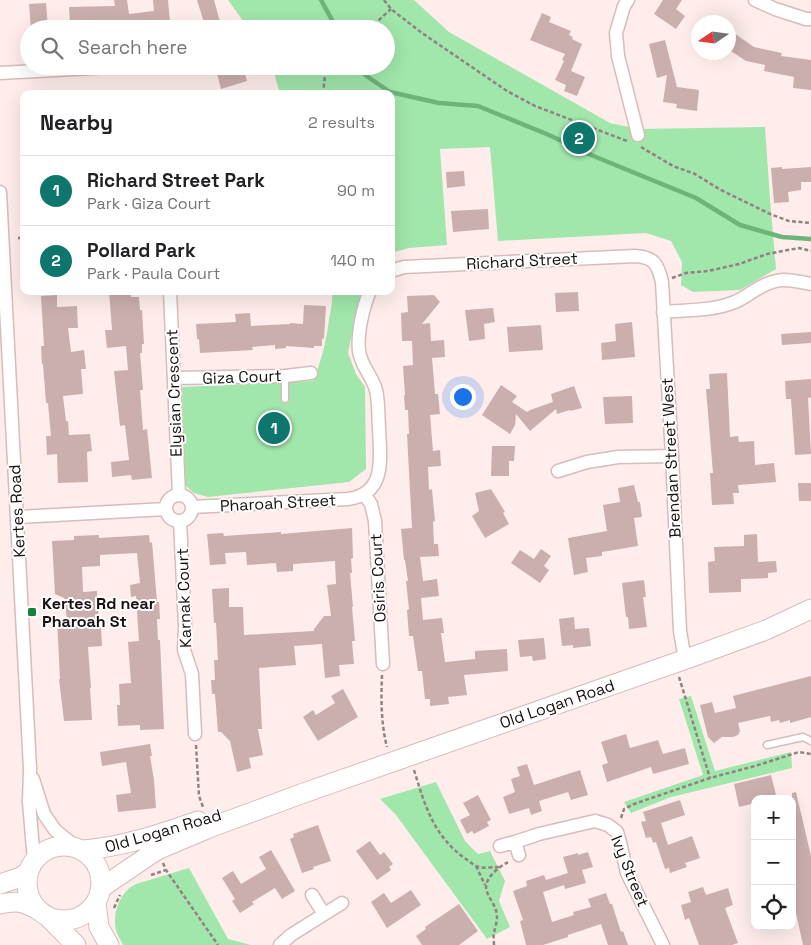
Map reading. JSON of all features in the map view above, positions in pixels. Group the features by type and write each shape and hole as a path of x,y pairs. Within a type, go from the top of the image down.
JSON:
{"main road":[{"name":"Old Logan Road","path":"98,896 157,850 209,828 685,660 766,630 811,609"},
{"name":"Old Logan Road","path":"80,849 104,848 154,836 207,818 301,794"},
{"path":"0,884 21,877 42,852 53,847 65,845 80,849 92,857 98,866 101,877 98,896 99,927 109,945"},
{"path":"31,866 27,882 29,894 34,904 76,945"},
{"path":"0,904 21,902 44,914 66,920 78,918 88,912 98,896"}],"street":[{"path":"628,0 624,6 616,33 618,56 634,140"},
{"path":"755,0 775,9 811,19"},
{"path":"0,73 20,72"},
{"name":"Kertes Road","path":"0,192 5,364 18,517 30,769 31,866"},
{"name":"Richard Street","path":"395,269 410,267 635,256 646,256 651,259"},
{"name":"Brendan Street West","path":"651,259 660,272 662,282 680,631 685,660"},
{"path":"663,312 718,307 734,303 767,283 779,280 811,284"},
{"name":"Elysian Crescent","path":"170,295 179,495"},
{"path":"364,494 378,478 380,467 376,390 359,351 361,322 368,295"},
{"name":"Giza Court","path":"174,378 285,376 311,373"},
{"path":"558,471 587,462 618,457 672,456"},
{"name":"Pharoah Street","path":"192,507 348,499 358,498 364,494"},
{"name":"Osiris Court","path":"364,494 371,504 375,521 383,664"},
{"path":"179,495 183,495 189,500 192,507 189,516 180,521 171,518 166,509 169,499 179,495"},
{"path":"18,517 166,509"},
{"name":"Karnak Court","path":"180,521 185,626 184,650 192,674 195,734"},
{"name":"Kertes Road","path":"30,769 44,814 56,830 80,849"},
{"path":"500,846 539,834 595,821 612,828"},
{"name":"Ivy Street","path":"612,828 627,873 663,945"},
{"path":"514,858 515,842"},
{"path":"312,894 324,914"},
{"path":"280,945 291,935 342,903"}],"lane":[{"path":"285,376 285,399"},
{"path":"768,745 803,737 811,741"}],"path":[{"path":"384,0 391,9 422,33 507,91 535,106 634,140 672,166 696,174 719,189 770,214 789,221 811,223"},
{"path":"378,20 391,9"},
{"path":"323,90 325,75"},
{"path":"662,282 686,273 708,271 739,264 767,254 799,248 811,251"},
{"path":"383,664 384,733 390,763"},
{"path":"684,695 710,778"},
{"path":"195,734 199,796 207,818"},
{"path":"612,828 624,809 634,804 710,778 799,752 811,754"},
{"path":"410,756 428,811 443,838 458,853 476,866 485,868 499,867"},
{"path":"157,850 166,870 218,945"},
{"path":"486,885 488,879 499,867 514,858"},
{"path":"476,866 486,885 487,893 494,906 497,918 494,945"},
{"path":"149,876 166,870"},
{"path":"113,912 123,890"}],"green space":[{"path":"228,0 414,0 449,32 610,123 639,129 765,127 776,269 740,290 693,292 681,285 682,262 671,241 646,233 498,241 490,147 440,149 447,245 409,248 395,252 395,90 279,90 275,75 395,75 395,20 242,20"},
{"path":"332,295 360,295 348,353 356,374 365,387 366,469 349,482 208,497 194,493 185,485 182,387 313,381 325,343"},
{"path":"691,696 715,771 791,752 792,768 671,797 631,813 624,802 703,775 679,699"},
{"path":"436,782 465,841 478,854 490,851 505,881 499,901 510,927 487,939 396,815 380,799"},
{"path":"189,868 228,939 251,945 123,945 117,932 115,917 118,904 130,887"}],"building":[{"path":"114,0 127,0 129,14 154,11 153,0 168,0 170,20 70,20 69,7 115,6"},
{"path":"197,0 214,0 220,20 203,20"},
{"path":"663,0 682,0 676,9 685,16 676,29 654,14"},
{"path":"46,3 47,20 30,20 29,4"},
{"path":"542,13 551,17 549,22 571,31 569,35 573,37 572,39 582,44 571,71 585,77 577,96 564,91 566,85 555,80 564,61 562,60 565,54 530,40"},
{"path":"736,35 754,47 782,53 781,56 811,60 811,90 793,88 794,77 764,71 765,65 746,61 736,54"},
{"path":"665,40 677,87 699,90 697,111 676,108 677,104 663,102 667,75 657,78 649,44"},
{"path":"217,75 245,75 247,81 221,89"},
{"path":"782,167 782,169 811,167 811,182 801,182 801,190 788,192 789,202 774,203 771,168"},
{"path":"464,171 465,186 447,188 446,172"},
{"path":"488,209 489,229 453,232 451,211"},
{"path":"578,292 579,311 556,312 555,293"},
{"path":"57,295 57,307 77,306 78,328 68,328 71,352 84,350 86,369 81,369 83,394 63,396 69,435 90,434 92,451 87,452 88,482 58,483 57,454 47,455 46,436 51,436 42,364 41,346 44,346 41,296"},
{"path":"109,295 139,297 140,310 142,310 144,344 142,344 142,353 140,353 143,390 140,390 143,430 147,429 152,478 132,480 131,475 112,477 111,462 129,460 125,425 120,426 114,371 128,370 126,346 107,348 105,330 112,330"},
{"path":"434,295 440,302 422,324 430,323 431,341 444,340 445,357 432,358 435,394 438,394 440,414 430,415 433,451 440,450 441,466 428,467 429,490 432,489 435,521 433,522 434,544 438,544 439,556 420,557 423,581 437,579 439,596 421,598 423,620 442,618 444,633 441,633 445,662 475,659 475,651 507,649 508,671 464,675 467,695 448,697 449,704 430,706 430,699 425,699 422,671 418,671 413,636 409,636 406,581 408,581 401,529 412,528 407,434 409,434 408,410 405,410 403,366 413,365 412,341 402,341 401,313 408,312 407,296"},
{"path":"304,305 326,306 322,346 314,346 314,348 286,346 286,348 275,349 275,345 252,347 253,350 200,353 196,324 236,322 235,314 250,313 251,326 303,324"},
{"path":"493,308 495,322 484,324 485,339 469,341 465,310"},
{"path":"632,322 635,357 602,360 601,343 616,341 615,324"},
{"path":"541,325 543,350 509,352 507,327"},
{"path":"811,332 811,343 782,345 781,334"},
{"path":"727,373 730,437 738,436 739,442 754,441 755,465 774,463 776,482 738,485 739,493 733,493 734,504 712,505 710,473 713,473 706,389 710,389 709,374"},
{"path":"811,379 811,397 808,398 811,454 795,455 791,399 786,399 785,381"},
{"path":"501,385 517,396 512,402 527,412 553,402 551,394 574,386 582,408 557,414 556,409 530,431 516,414 515,425 510,434 482,415"},
{"path":"632,396 633,423 605,424 603,397"},
{"path":"492,446 515,446 514,461 509,461 509,476 491,476"},
{"path":"798,483 811,483 811,501 799,501"},
{"path":"634,485 638,502 640,502 642,517 634,518 638,546 602,552 602,556 586,558 588,572 574,575 568,538 607,531 603,505 620,502 618,488"},
{"path":"491,489 505,512 503,513 509,524 485,538 472,516 479,511 475,493"},
{"path":"352,528 353,558 351,559 352,573 350,573 355,641 352,641 354,664 339,665 340,676 325,678 322,644 294,646 296,665 259,668 262,729 258,729 263,755 249,758 251,768 237,772 230,741 221,732 218,732 215,694 212,694 211,680 215,680 214,660 218,660 212,589 229,588 229,607 243,607 244,635 314,631 324,616 331,616 327,585 336,584 335,561 293,564 293,571 277,572 276,563 247,565 246,552 225,553 226,564 210,565 207,534 223,533 224,536 281,532 281,534"},
{"path":"757,534 758,562 776,561 777,572 768,573 768,578 741,579 741,592 709,593 708,562 715,561 714,547 744,546 744,535"},
{"path":"99,535 99,538 149,535 150,543 152,542 157,602 159,602 160,619 157,619 158,640 160,640 164,729 140,730 140,725 118,726 119,684 131,683 128,642 139,641 136,596 131,597 130,585 140,583 137,553 100,555 100,566 82,567 83,592 97,591 102,646 88,647 92,720 64,721 59,679 57,619 67,619 64,598 55,594 52,541 74,540 74,536"},
{"path":"541,549 551,556 544,566 549,570 540,583 511,563 520,550 534,559"},
{"path":"644,580 646,597 643,597 647,627 629,629 622,583"},
{"path":"574,617 575,629 589,628 591,646 573,648 573,645 562,646 559,619"},
{"path":"544,638 546,659 533,661 532,656 520,657 518,640"},
{"path":"811,676 811,717 790,723 790,720 780,723 779,720 771,722 770,716 738,723 740,731 738,735 733,737 722,737 714,743 708,737 700,705 712,702 715,713 736,708 733,696"},
{"path":"343,689 358,717 318,741 303,717 313,710 316,715 335,703 331,696"},
{"path":"626,734 630,748 658,740 663,754 685,748 689,764 653,774 651,767 607,782 602,765 608,763 601,742"},
{"path":"150,744 156,808 118,812 116,795 131,793 126,762 102,766 100,752"},
{"path":"527,764 534,785 580,770 588,795 571,800 568,792 539,801 542,811 531,815 529,808 509,814 503,797 515,792 511,779 520,776 517,767"},
{"path":"771,775 776,795 751,795 751,804 739,807 734,784"},
{"path":"796,792 811,856 811,945 803,945 796,913 796,795 792,795 792,793"},
{"path":"478,795 491,820 487,822 489,826 474,834 472,831 467,834 460,820 470,815 463,803"},
{"path":"680,800 685,815 661,823 668,845 692,836 700,858 685,863 687,867 670,873 669,868 665,869 656,842 653,843 651,837 646,838 641,822 646,821 643,812"},
{"path":"318,825 331,861 302,873 290,839 294,837 293,834"},
{"path":"370,841 380,855 384,852 393,864 389,867 391,870 377,880 356,851"},
{"path":"271,850 295,891 282,899 275,888 252,902 254,904 240,913 232,901 235,899 222,878 233,871 241,884 266,869 259,857"},
{"path":"588,852 593,867 582,870 586,883 565,889 564,885 543,892 552,922 574,915 573,912 591,907 588,899 606,893 628,945 608,945 601,924 543,945 526,945 520,921 523,920 513,891 527,886 526,881 544,875 546,880 568,873 563,857"},
{"path":"703,887 706,895 728,888 733,905 725,908 738,943 732,945 699,945 689,918 685,920 681,905 691,902 688,892"},
{"path":"411,890 421,905 387,928 371,902 384,893 391,903"},
{"path":"459,904 478,931 459,945 422,945 416,936 426,929 425,927"}],"waterway":[{"path":"321,0 332,20"},
{"path":"365,75 387,90"},
{"path":"395,93 439,103 478,106 696,198 740,225 782,237 811,239"}],"place":[{"name":"Pollard Park","path":"579,138"},
{"name":"Richard Street Park","path":"274,428"},
{"name":"Kertes Rd near Pharoah St","path":"32,612"}]}
